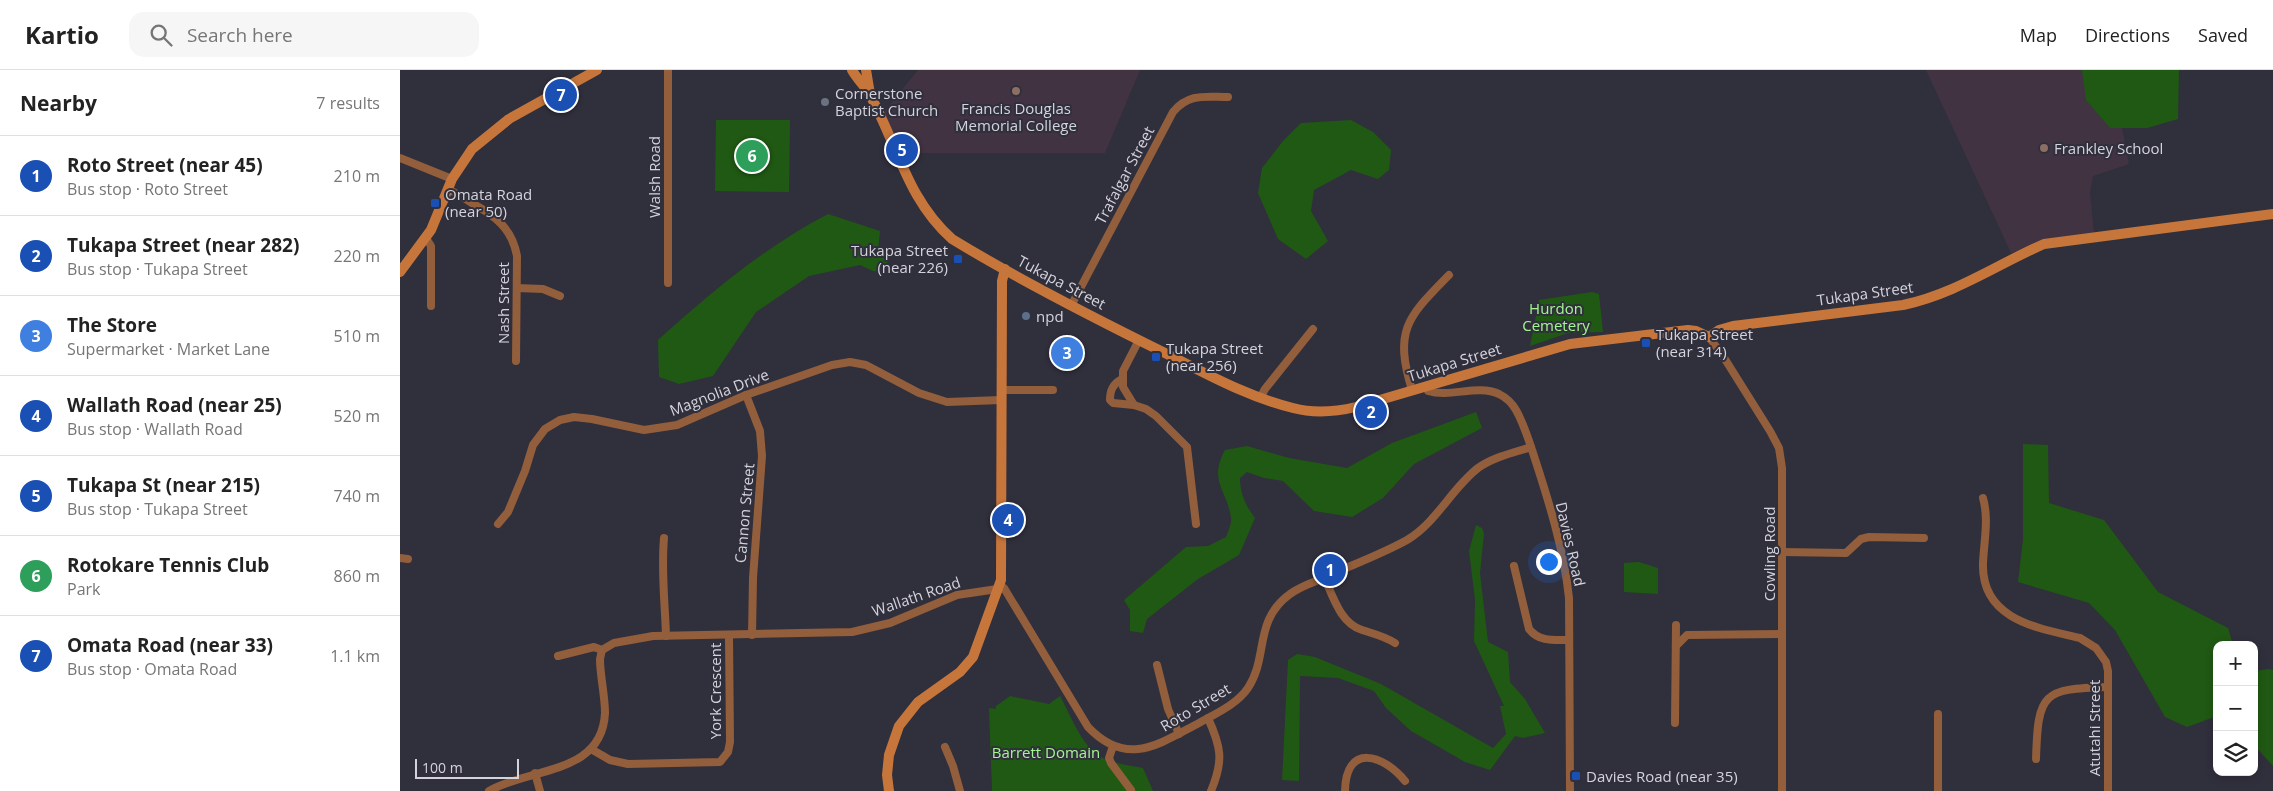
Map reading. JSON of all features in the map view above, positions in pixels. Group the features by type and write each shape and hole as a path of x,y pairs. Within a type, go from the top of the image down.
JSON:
{"street":[{"path":"400,272 426,238 464,157 490,132 508,120 597,70"},
{"name":"Walsh Road","path":"668,70 668,283"},
{"name":"Tukapa Street","path":"852,70 870,94 902,168 926,211 952,239 1139,340 1260,398 1294,409 1326,412 1356,406 1570,344 1688,330 1696,331 1709,337 1719,330 1733,326 1903,305 1928,300 1956,289 2014,257 2044,244 2273,214"},
{"name":"Tukapa Street","path":"866,70 870,94"},
{"name":"Trafalgar Street","path":"1072,304 1173,112 1188,99 1228,97"},
{"name":"Nash Street","path":"400,158 450,184 503,223 516,247 516,361"},
{"path":"426,238 431,246 431,306"},
{"path":"889,791 887,775 889,755 899,726 918,702 960,672 970,661 978,644 1002,571 1002,281 1005,269"},
{"path":"1412,390 1404,338 1408,323 1418,308 1449,275"},
{"path":"517,288 543,289 560,296"},
{"path":"1260,398 1265,388 1313,328"},
{"name":"Cowling Road","path":"1709,337 1723,356 1779,448 1782,468 1782,791"},
{"path":"1134,405 1126,393 1122,379 1123,370 1139,340"},
{"name":"Magnolia Drive","path":"498,524 508,512 525,471 533,445 545,429 560,420 574,417 592,419 644,430 677,425 746,395 832,365 850,362 866,365 919,393 947,402 1053,390"},
{"path":"1122,379 1116,382 1111,390 1110,400 1113,403 1134,405 1146,409 1156,416 1187,448 1196,524"},
{"name":"Davies Road","path":"1426,386 1428,391 1439,393 1481,391 1499,394 1506,398 1517,412 1543,483 1567,578 1570,791"},
{"name":"Cannon Street","path":"746,395 760,431 762,456 752,578 752,635"},
{"name":"Roto Street","path":"996,589 1004,588 1088,727 1100,739 1113,746 1144,750 1164,743 1208,718 1237,700 1247,690 1257,668 1266,625 1276,608 1291,593 1406,541 1435,517 1462,484 1478,469 1496,459 1530,447"},
{"name":"Atutahi Street","path":"1983,498 1987,512 1983,566 1989,590 1995,600 2003,610 2021,623 2080,638 2096,648 2106,662 2108,687 2108,791"},
{"path":"1782,552 1846,554 1861,539 1869,537 1924,538"},
{"path":"664,538 663,581 666,636"},
{"path":"1514,566 1530,629 1534,636 1552,640 1569,640"},
{"path":"1324,577 1339,610 1350,624 1361,630 1386,637 1394,643"},
{"name":"Wallath Road","path":"558,656 594,648 602,650 606,646 623,640 666,636 852,632 890,623 957,595 996,589"},
{"path":"1675,723 1676,625"},
{"path":"1676,646 1687,635 1782,634"},
{"name":"York Crescent","path":"591,748 610,760 628,764 720,762 728,752 730,742 729,636"},
{"path":"489,791 514,779 565,766 576,761 591,748 597,740 604,722 605,711 600,658 602,650"},
{"path":"1157,665 1168,709 1179,734"},
{"path":"2036,758 2037,725 2039,715 2046,701 2053,695 2067,689 2108,687"},
{"path":"1938,714 1938,791"},
{"path":"1208,718 1218,741 1220,754 1220,767 1211,791"},
{"path":"1113,746 1109,758 1111,763 1131,790"},
{"path":"945,748 953,766 960,791"},
{"path":"1345,791 1346,775 1350,768 1354,762 1366,758 1381,759 1398,772 1405,781"},
{"path":"534,773 540,791"}],"shaded area":[{"name":"Francis Douglas Memorial College","path":"918,70 1140,70 1105,153 900,153 884,112"},
{"name":"Frankley School","path":"1926,70 2104,70 2122,128 2129,164 2093,176 2090,193 2094,234 2046,242 2011,253"}],"green space":[{"path":"2082,70 2179,70 2178,119 2147,128 2110,128 2086,100"},
{"path":"716,120 790,120 789,192 715,191"},
{"path":"1351,120 1373,132 1391,150 1389,170 1378,179 1351,170 1314,190 1311,211 1328,241 1306,259 1278,239 1258,193 1262,168 1283,141 1301,123"},
{"path":"828,214 880,231 878,251 888,263 880,272 860,265 809,276 756,312 713,376 679,384 659,377 658,340 739,271 782,241"},
{"name":"Hurdon Cemetery","path":"1592,292 1599,294 1603,332 1568,333 1530,346 1539,300"},
{"path":"1476,412 1482,428 1414,464 1383,498 1352,517 1314,511 1283,481 1264,478 1247,472 1240,478 1242,495 1255,518 1239,555 1198,579 1147,619 1143,633 1130,631 1130,610 1124,600 1186,547 1208,546 1226,537 1231,518 1218,478 1220,461 1225,450 1247,446 1289,458 1347,468 1392,443"},
{"path":"2023,444 2048,445 2049,503 2104,520 2158,592 2228,628 2232,641 2213,641 2213,717 2187,727 2165,717 2115,630 2089,603 2018,582 2023,539"},
{"path":"1476,525 1482,528 1484,534 1480,573 1488,642 1508,652 1510,682 1525,699 1545,733 1523,738 1515,736 1490,770 1465,762 1411,731 1386,708 1374,691 1338,678 1300,676 1299,781 1282,780 1288,660 1297,654 1315,657 1381,684 1493,748 1506,734 1500,706 1504,706 1474,641 1475,600 1469,551"},
{"path":"1639,562 1658,568 1658,594 1624,592 1624,563"},
{"path":"2258,670 2273,670 2273,766 2258,749"},
{"name":"Barrett Domain","path":"1010,696 1049,704 1060,696 1089,747 1105,759 1143,768 1153,791 992,791 989,708 996,709 996,706"}],"place":[{"name":"Francis Douglas Memorial College","path":"1016,91"},
{"name":"Omata Road (near 33)","path":"561,95"},
{"name":"Cornerstone Baptist Church","path":"825,102"},
{"name":"Frankley School","path":"2044,148"},
{"name":"Tukapa St (near 215)","path":"902,150"},
{"name":"Rotokare Tennis Club","path":"752,156"},
{"name":"Omata Road (near 50)","path":"435,203"},
{"name":"Tukapa Street (near 226)","path":"958,259"},
{"name":"npd","path":"1026,316"},
{"name":"Tukapa Street (near 314)","path":"1646,343"},
{"name":"The Store","path":"1067,353"},
{"name":"Tukapa Street (near 256)","path":"1156,357"},
{"name":"Tukapa Street (near 282)","path":"1371,412"},
{"name":"Wallath Road (near 25)","path":"1008,520"},
{"name":"Roto Street (near 45)","path":"1330,570"},
{"name":"Davies Road (near 35)","path":"1576,776"}]}
